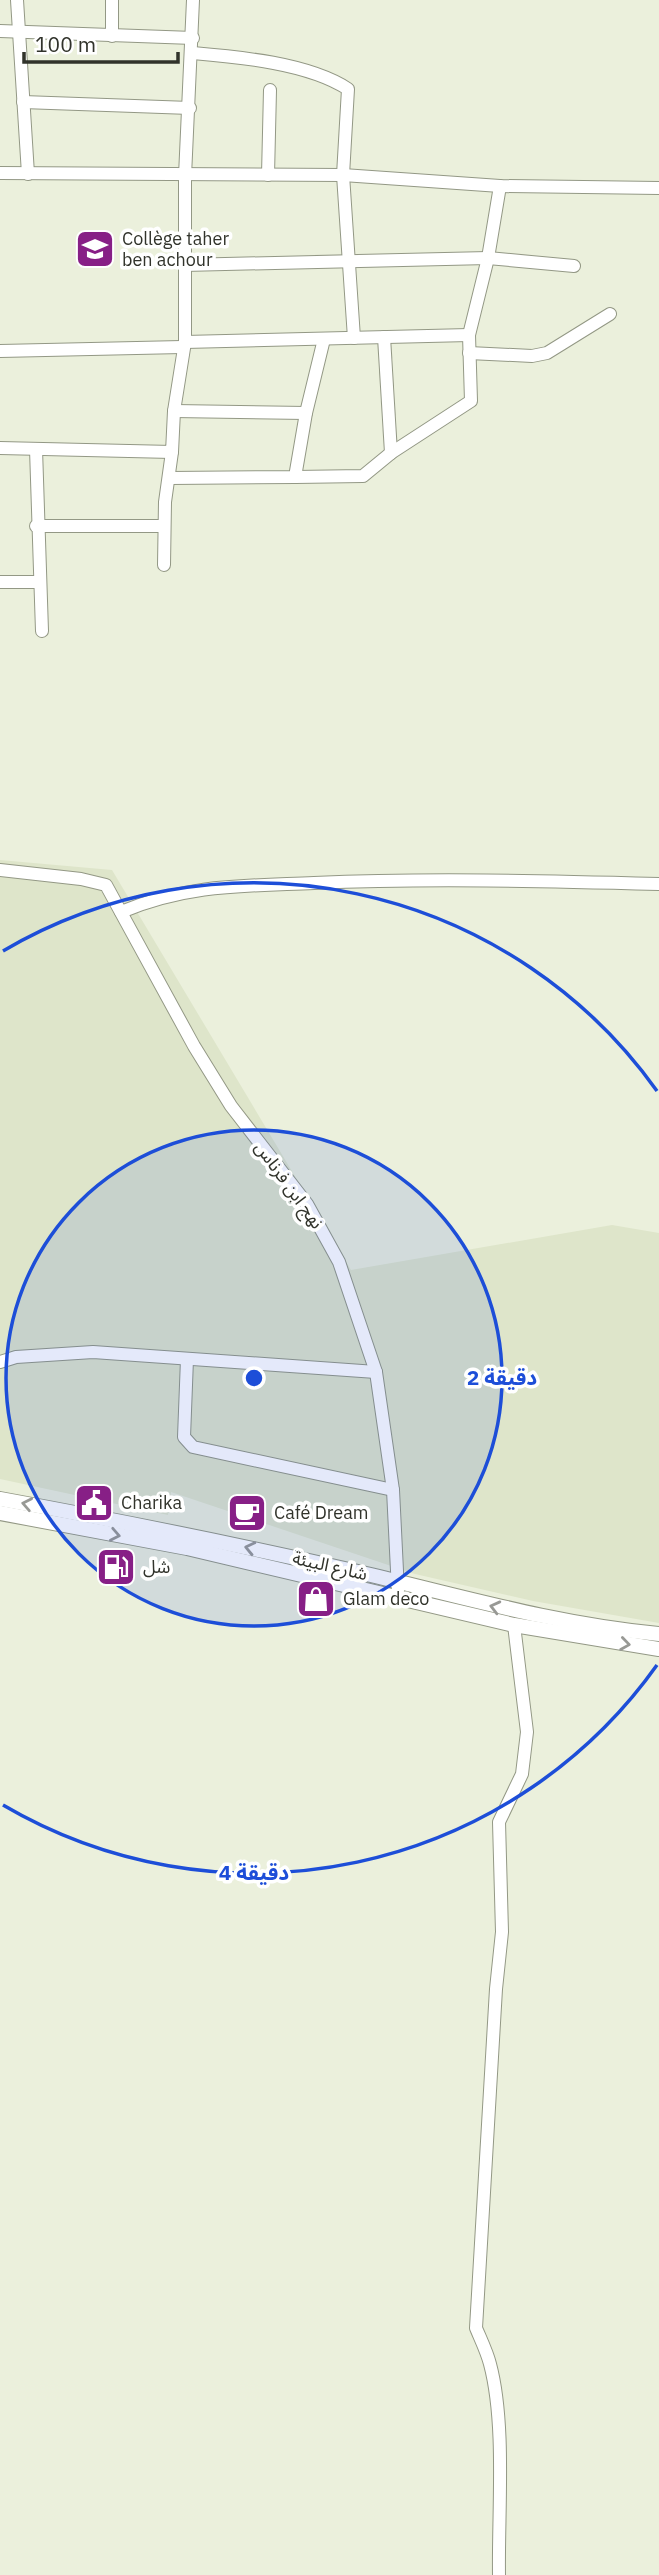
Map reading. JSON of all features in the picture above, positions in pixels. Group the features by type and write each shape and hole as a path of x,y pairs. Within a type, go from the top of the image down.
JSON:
{"main road":[{"name":"شارع البيئة","path":"0,1499 194,1535 564,1622 659,1634"},
{"name":"شارع البيئة","path":"0,1513 187,1548 514,1625 659,1649"}],"street":[{"path":"17,0 29,174"},
{"path":"112,0 112,36"},
{"path":"164,565 163,526 170,478 174,411 184,344 186,176 193,53 193,0"},
{"path":"0,31 193,38"},
{"path":"193,53 261,61 307,73 348,89 344,175 354,338"},
{"path":"268,175 270,90"},
{"path":"23,102 190,107"},
{"path":"0,173 344,175 500,186 659,188"},
{"path":"170,478 363,476 391,453 471,401 469,335 488,258 500,186"},
{"path":"184,265 488,258 574,266"},
{"path":"469,353 532,356 547,353 610,314"},
{"path":"0,351 469,335"},
{"path":"384,337 391,453"},
{"path":"295,477 306,414 324,339"},
{"path":"174,411 306,414"},
{"path":"0,448 172,452"},
{"path":"36,449 36,526 42,631"},
{"path":"36,526 163,526"},
{"path":"0,582 40,582"},
{"name":"نهج ابن فرناس","path":"0,870 81,878 106,885 231,1106 307,1204 322,1229 347,1281 376,1372 393,1490 398,1598"},
{"path":"121,912 185,890 252,885 420,878 659,884"},
{"path":"0,1363 16,1357 93,1352 376,1372"},
{"path":"187,1359 184,1437 193,1447 393,1490"},
{"path":"499,2575 498,2445 494,2387 490,2365 476,2328 496,1989 502,1932 499,1822 522,1774 527,1732 514,1625"}],"shaded area":[{"path":"0,860 112,870 351,1270 612,1225 659,1233 659,1623 533,1601 415,1574 171,1492 168,1515 0,1479"}],"place":[{"name":"Collège taher ben achour","path":"95,249"},
{"name":"Charika","path":"94,1503"},
{"name":"Café Dream","path":"247,1513"},
{"name":"شل","path":"116,1567"},
{"name":"Glam deco","path":"316,1599"}]}
